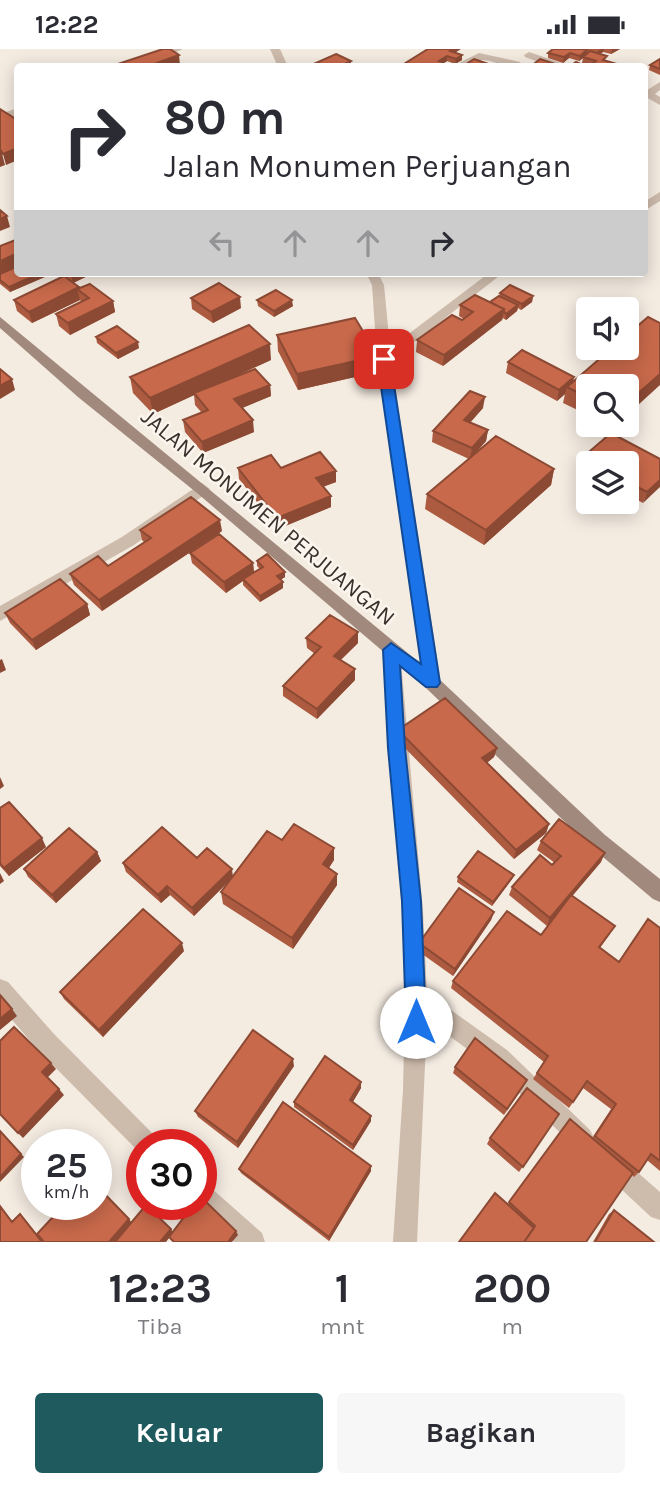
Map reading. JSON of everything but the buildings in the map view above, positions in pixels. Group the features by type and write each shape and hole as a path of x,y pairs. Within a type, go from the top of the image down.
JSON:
{"street":[{"path":"143,63 178,49"},
{"path":"516,63 534,52 555,63"},
{"path":"464,63 479,56 505,63"},
{"path":"660,85 648,94 660,102"},
{"path":"374,277 378,285 384,359 432,683"},
{"path":"384,359 492,277"},
{"name":"JALAN MONUMEN PERJUANGAN","path":"0,320 83,394 202,489 432,683 598,841 658,885"},
{"path":"0,614 128,541 202,489"},
{"path":"391,650 397,748 412,901 416,999 416,1068 405,1242"},
{"path":"0,990 46,1042 132,1129"},
{"path":"416,999 499,1058 549,1108 660,1208"},
{"path":"217,1210 253,1242"}],"route":[{"path":"384,359 432,683 391,650 397,748 412,901 416,1022"}]}
